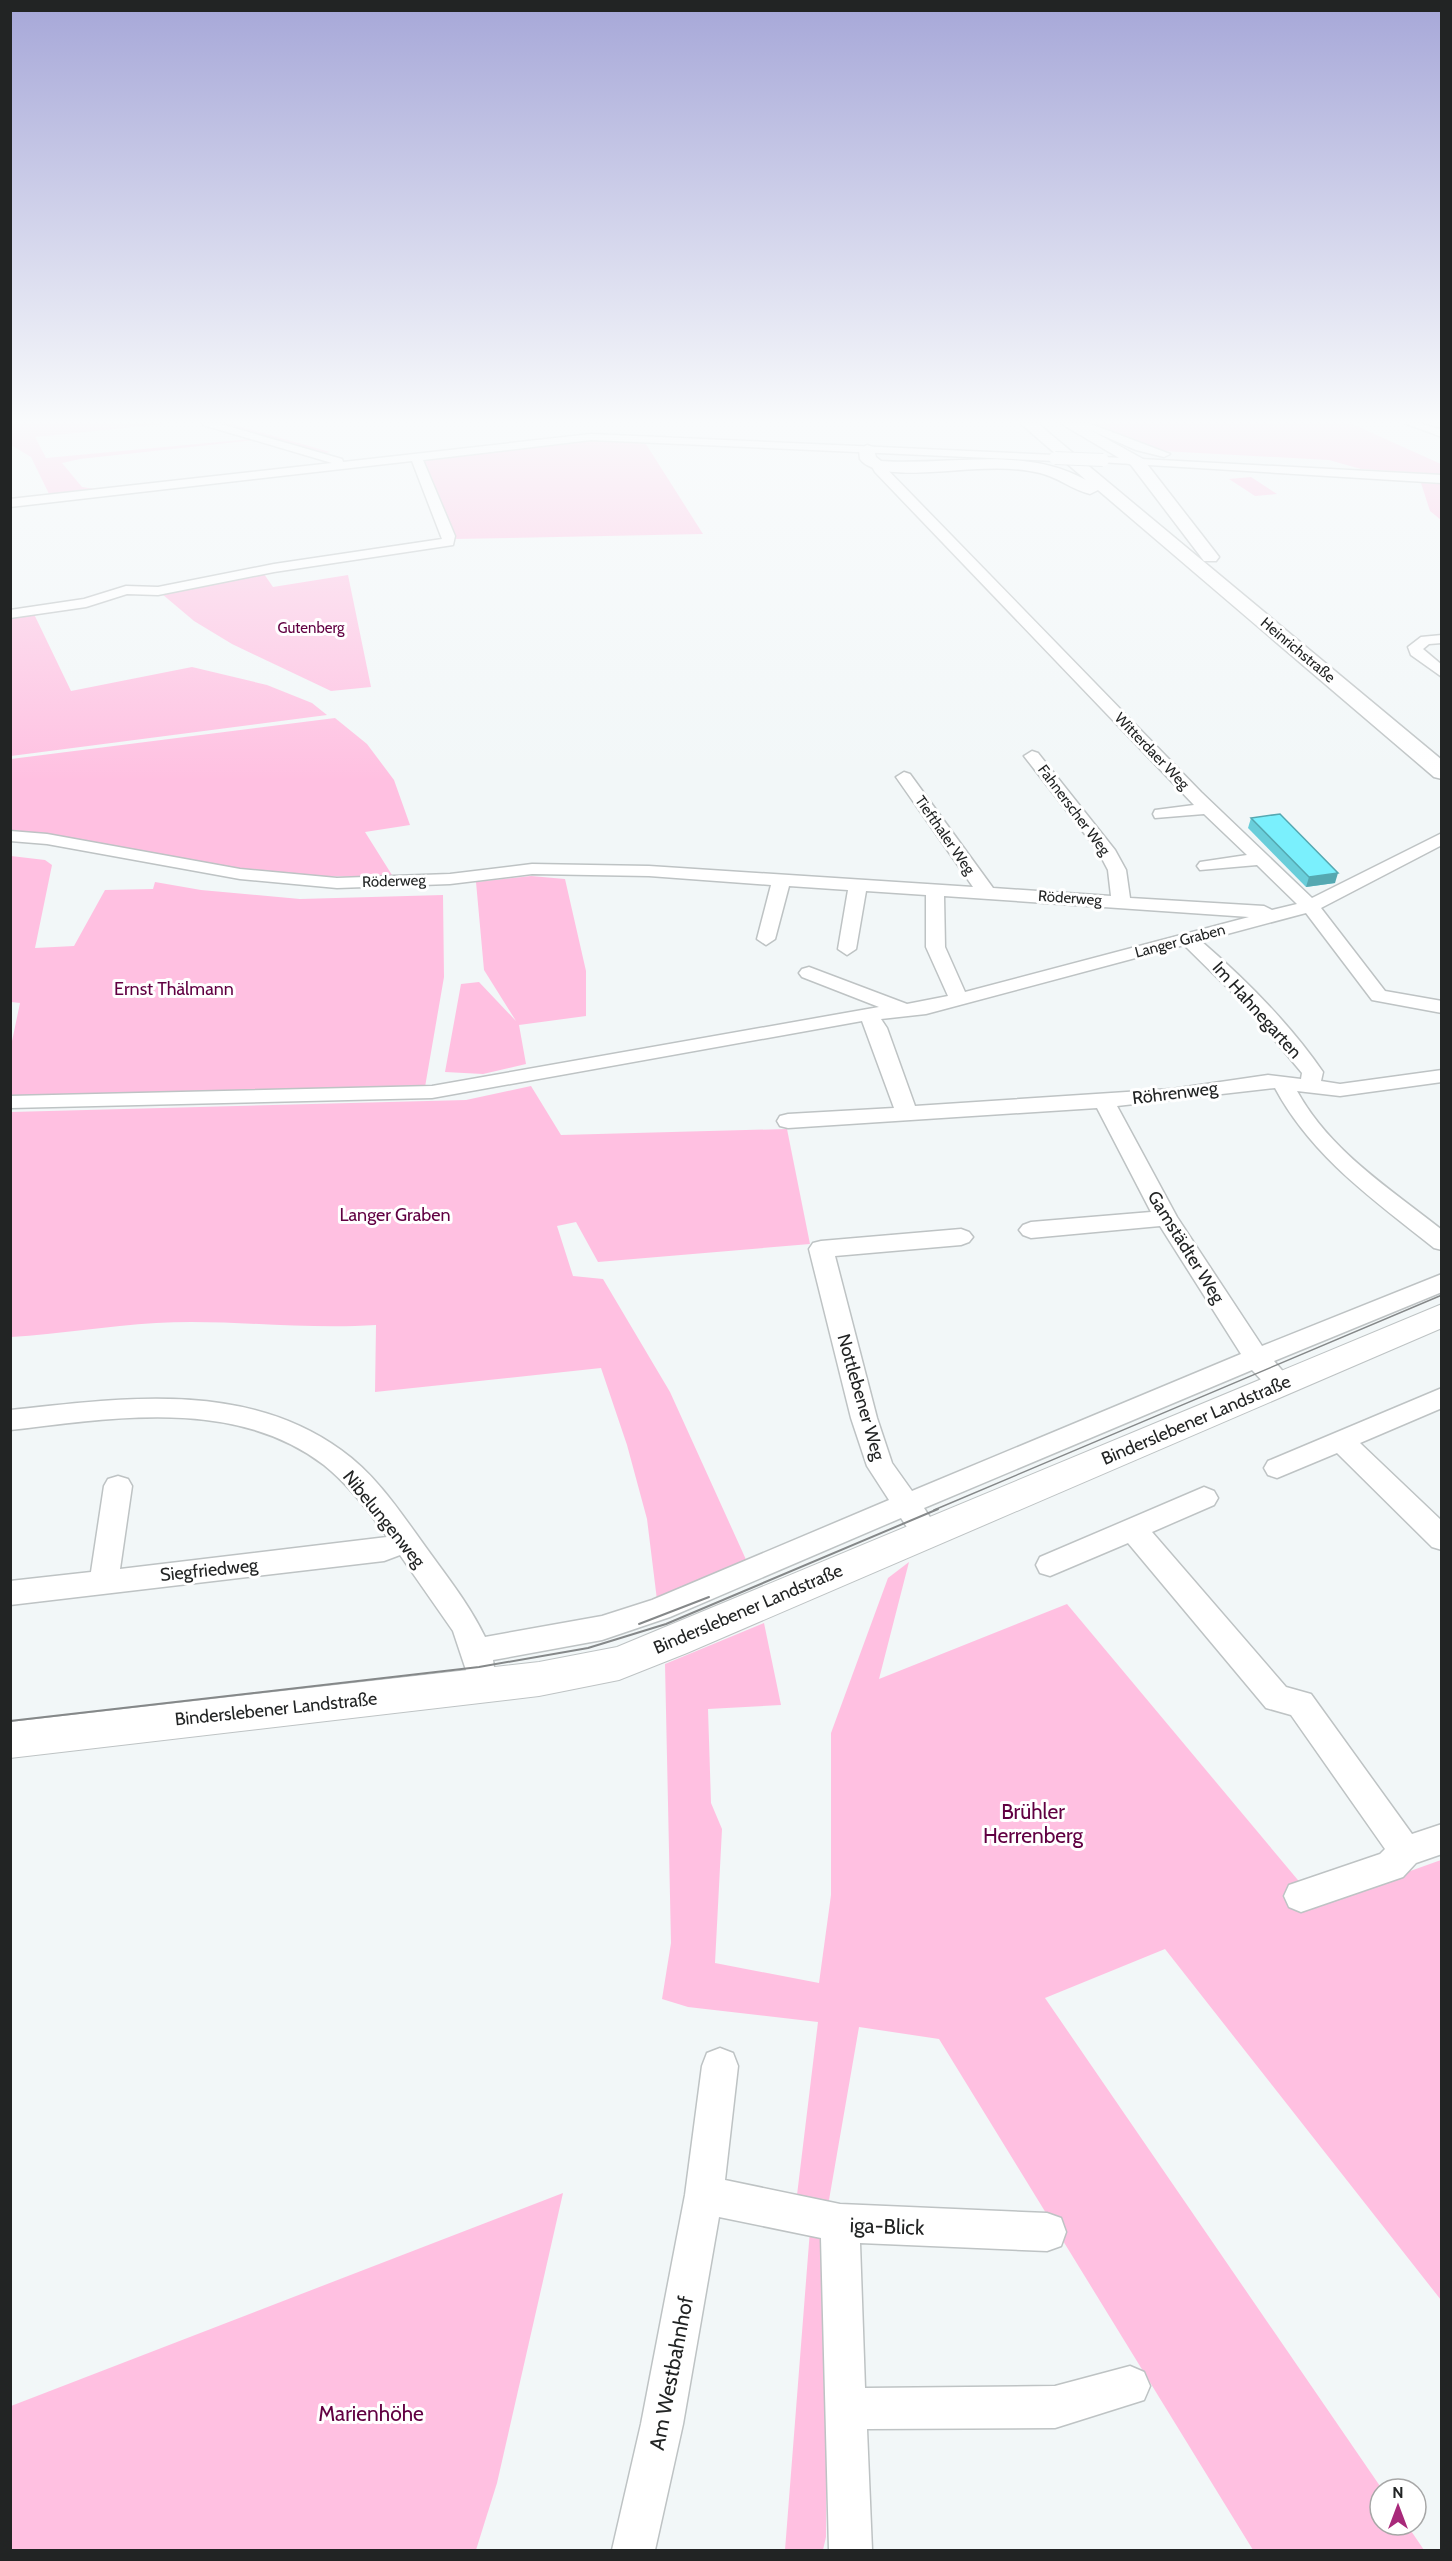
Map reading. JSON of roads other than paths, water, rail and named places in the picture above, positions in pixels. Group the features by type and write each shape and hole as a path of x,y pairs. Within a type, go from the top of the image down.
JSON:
{"highway":[{"path":"1168,543 1174,544"},
{"name":"Heinrichstraße","path":"1183,543 1217,568 1442,757"},
{"path":"1198,543 1217,568"},
{"name":"Heinrichstraße","path":"1174,544 1442,772"}],"main road":[{"name":"Binderslebener Landstraße","path":"10,1740 479,1669 585,1672 619,1663 667,1626 766,1583 917,1520 1281,1384 1442,1315"}],"street":[{"path":"10,614 86,603 126,590 158,591 274,568 444,543"},
{"name":"Witterdaer Weg","path":"950,543 1208,808 1310,906 1379,996 1442,1007"},
{"path":"1442,639 1426,640 1415,647 1420,656 1442,673"},
{"name":"Fahnerscher Weg","path":"1032,756 1106,850 1117,870 1121,901"},
{"name":"Tiefthaler Weg","path":"904,777 986,892"},
{"path":"1161,814 1208,808"},
{"name":"Röderweg","path":"10,836 47,839 261,876 337,883 450,879 532,869 649,871 1121,901 1281,914"},
{"name":"Langer Graben","path":"10,1102 432,1092 868,1014 905,1011 959,999 1310,906 1441,838"},
{"path":"1206,866 1261,859"},
{"path":"766,939 781,881"},
{"path":"847,949 858,886"},
{"path":"936,890 931,928 936,957 959,999"},
{"name":"Im Hahnegarten","path":"1188,939 1237,982 1274,1023 1313,1072 1309,1087"},
{"path":"810,973 905,1011"},
{"path":"868,1014 877,1028 907,1114"},
{"name":"Röhrenweg","path":"788,1121 1104,1101 1173,1095 1268,1082 1340,1090 1442,1076"},
{"name":"Im Hahnegarten","path":"1284,1084 1291,1100 1336,1157 1442,1242"},
{"name":"Gamstädter Weg","path":"1104,1101 1166,1218 1257,1359 1281,1384"},
{"path":"1031,1230 1166,1218"},
{"name":"Nottlebener Weg","path":"917,1520 880,1466 864,1418 820,1250 961,1237"},
{"name":"Binderslebener Landstraße","path":"917,1520 1257,1359 1442,1282"},
{"path":"1276,1468 1442,1397"},
{"name":"Nibelungenweg","path":"10,1420 150,1408 193,1408 252,1419 314,1443 357,1479 406,1541 469,1633 479,1669"},
{"path":"1341,1441 1442,1539"},
{"path":"104,1582 118,1486"},
{"path":"1050,1565 1204,1498"},
{"path":"1133,1529 1277,1699 1300,1703 1405,1851"},
{"name":"Siegfriedweg","path":"10,1593 384,1550 406,1541"},
{"path":"1301,1896 1391,1866 1405,1851 1442,1839"},
{"name":"Am Westbahnhof","path":"633,2550 662,2424 704,2195 720,2066"},
{"path":"704,2195 840,2223"},
{"name":"iga-Blick","path":"850,2550 840,2223 1047,2232"},
{"path":"846,2409 1055,2407 1130,2386"}],"tram line":[{"path":"934,1510 1442,1295"},
{"path":"10,1721 479,1667 588,1648 666,1624 938,1509"},
{"path":"639,1624 709,1597"}],"park label":[{"name":"Gutenberg","path":"311,628"},
{"name":"Ernst Thälmann","path":"174,989"},
{"name":"Brühler Herrenberg","path":"1033,1823"},
{"name":"Marienhöhe","path":"371,2413"}]}
